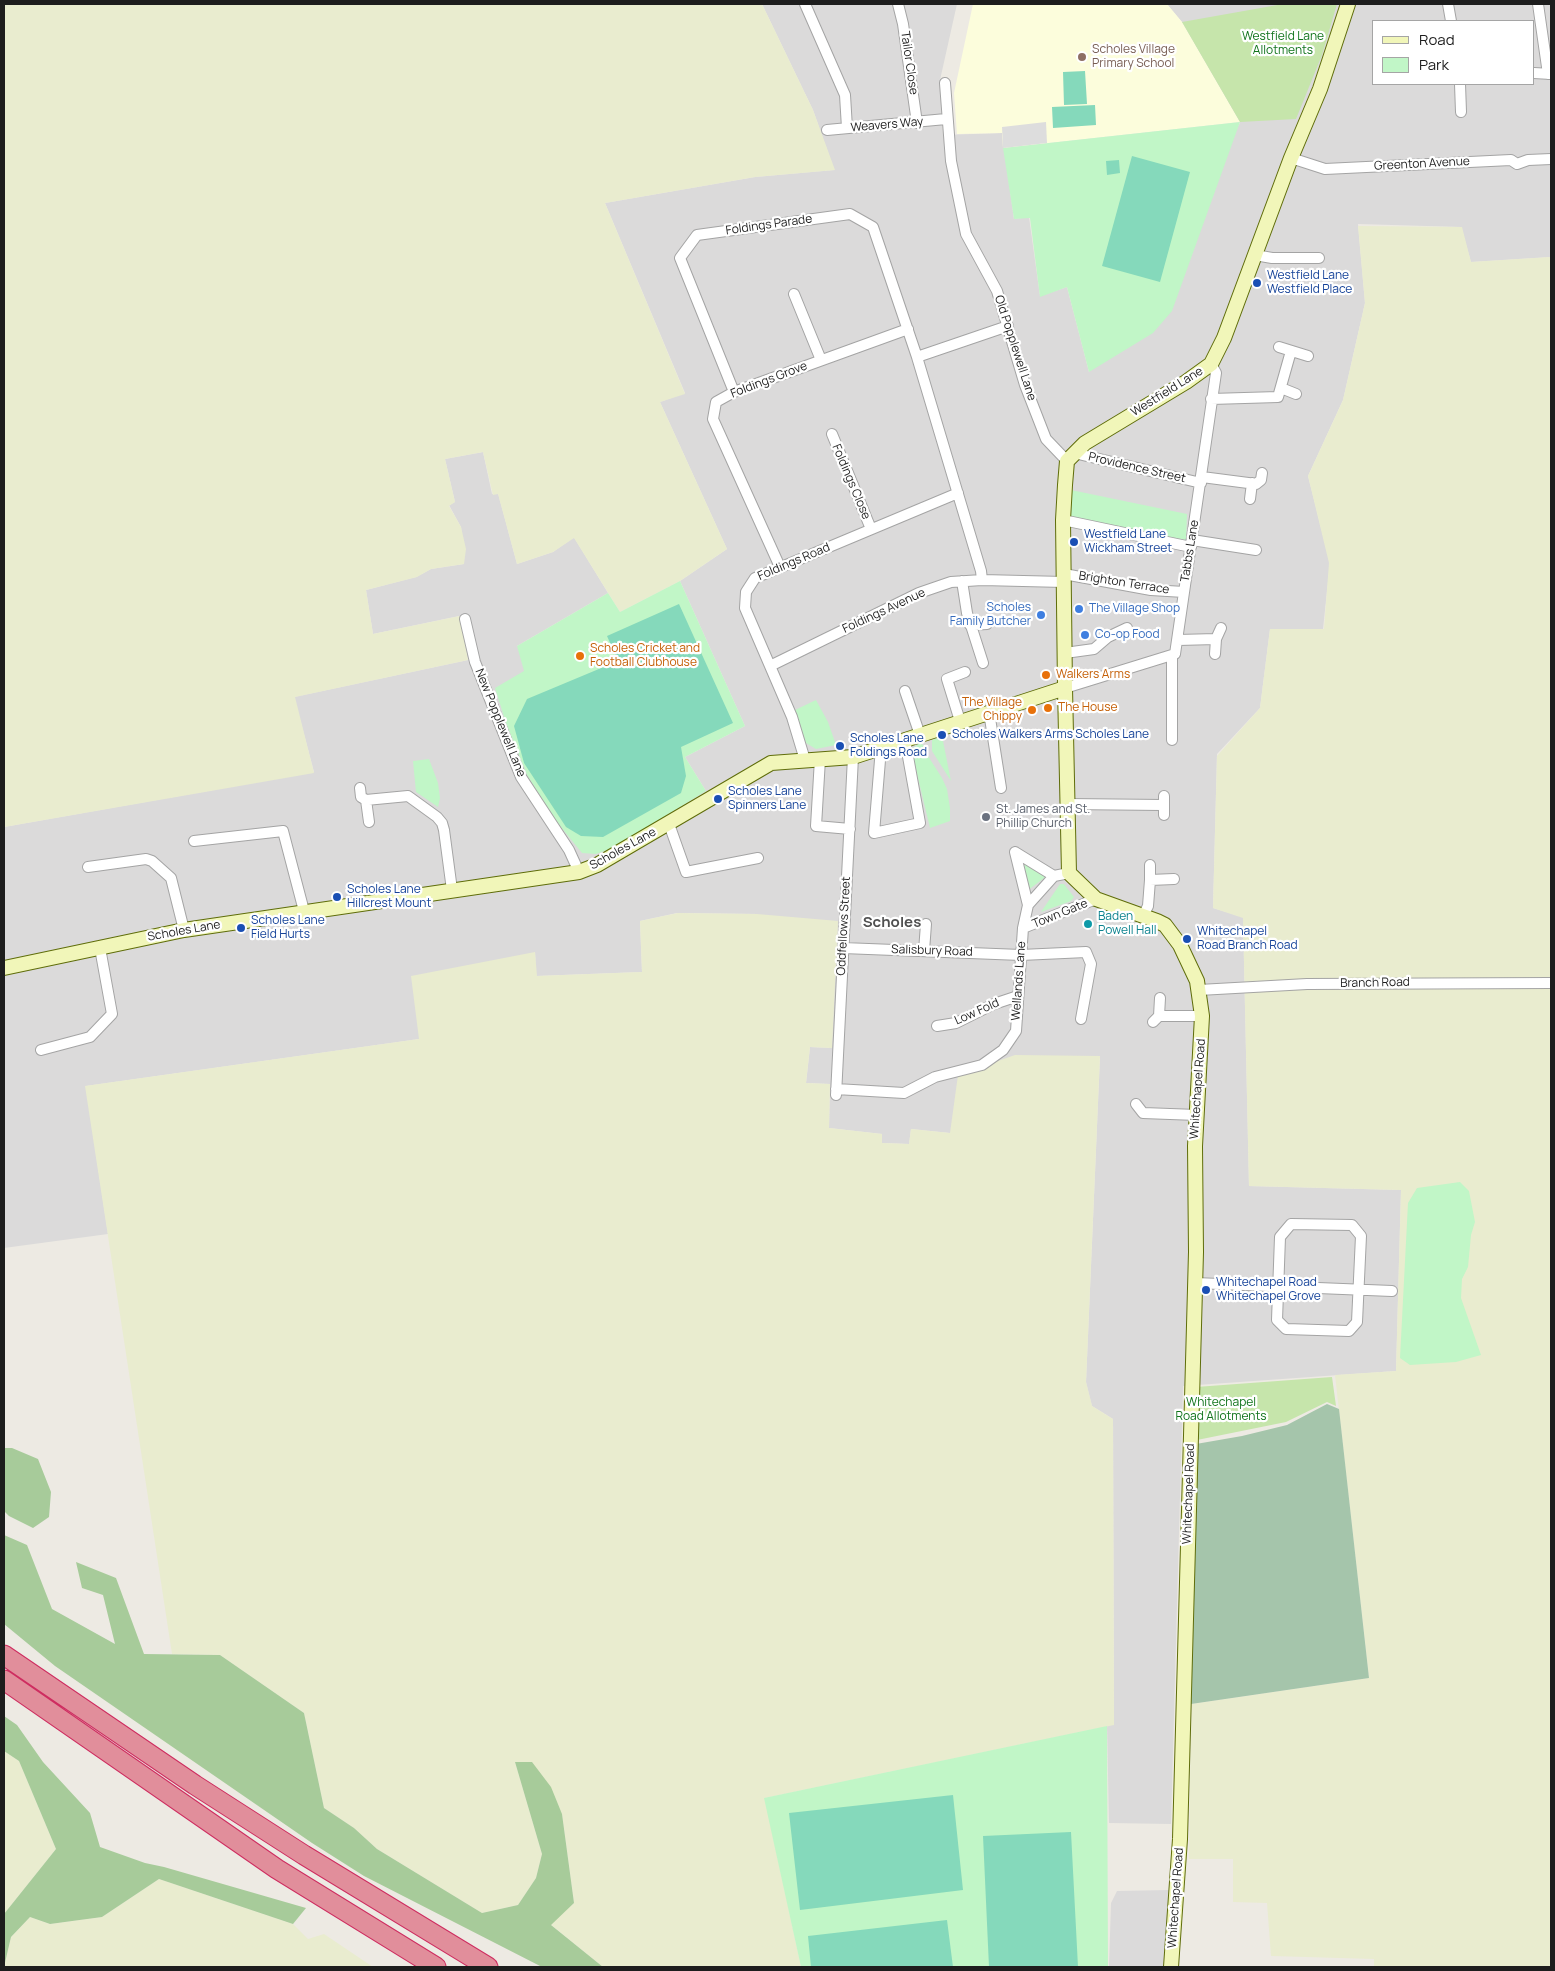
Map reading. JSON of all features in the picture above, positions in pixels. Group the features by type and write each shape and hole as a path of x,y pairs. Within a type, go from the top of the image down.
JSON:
{"highway":[{"path":"4,1655 194,1785 318,1864 488,1967"},
{"path":"4,1680 277,1869 436,1967"}],"main road":[{"name":"Westfield Lane","path":"1071,457 1085,442 1186,382 1211,364 1224,338 1291,158 1320,89 1348,4"},
{"path":"1071,457 1063,520 1064,688 1069,873 1096,899"},
{"name":"Scholes Lane","path":"4,968 184,930 579,872 597,865 771,763 853,757 1064,688"},
{"name":"Whitechapel Road","path":"1096,899 1157,921 1171,932 1184,952 1199,990 1202,1016 1195,1146 1195,1283 1180,1839 1171,1967"}],"street":[{"path":"805,4 846,95 847,128"},
{"name":"Tailor Close","path":"898,4 903,24 917,123"},
{"path":"1448,4 1451,20"},
{"path":"1535,73 1550,74 1538,4"},
{"name":"Old Popplewell Lane","path":"945,83 946,119 951,160 966,234 997,291 1025,385 1046,439 1071,457"},
{"path":"1460,85 1461,112"},
{"name":"Weavers Way","path":"827,130 946,119"},
{"name":"Greenton Avenue","path":"1291,158 1325,169 1511,160 1517,164 1528,160 1551,159"},
{"name":"Foldings Parade","path":"734,392 680,258 696,235 850,214 873,227 917,357 982,580"},
{"path":"1255,255 1272,258 1319,258"},
{"path":"794,294 821,360"},
{"path":"917,357 1008,326"},
{"name":"Foldings Grove","path":"780,567 713,419 716,402 734,392 908,329"},
{"path":"1280,347 1308,356"},
{"path":"1211,399 1278,397 1291,351"},
{"name":"Tabbs Lane","path":"1172,656 1175,654 1178,640 1216,373 1211,364"},
{"path":"1281,388 1296,394"},
{"name":"Foldings Close","path":"832,434 871,529"},
{"name":"Providence Street","path":"1071,457 1201,480 1254,484"},
{"path":"1250,499 1254,484 1261,480 1262,473"},
{"name":"Foldings Road","path":"805,760 792,717 745,608 746,592 754,578 958,493"},
{"path":"1063,520 1192,543 1256,550"},
{"name":"Foldings Avenue","path":"770,666 918,593 962,581 1064,578"},
{"name":"Brighton Terrace","path":"1064,578 1151,590 1184,592"},
{"path":"962,581 970,625 983,663"},
{"name":"New Popplewell Lane","path":"464,619 475,662 520,777 569,850 579,872"},
{"path":"970,625 987,624"},
{"path":"1065,653 1094,649 1108,637 1126,628"},
{"path":"1215,654 1216,639 1221,628"},
{"path":"1178,640 1216,639"},
{"path":"1064,688 1172,656 1172,740"},
{"path":"960,721 947,679 965,672"},
{"path":"905,691 920,734"},
{"path":"989,712 1001,788"},
{"path":"881,748 874,833 920,823 905,740"},
{"name":"Oddfellows Street","path":"836,1092 853,757"},
{"path":"820,759 816,826 850,829"},
{"path":"360,788 361,797 366,800 408,796 442,823 452,890"},
{"path":"366,800 369,822"},
{"path":"1067,804 1163,805"},
{"path":"669,824 686,872 758,858"},
{"path":"194,841 283,830 304,911"},
{"name":"Wellands Lane","path":"836,1092 904,1093 935,1077 982,1065 1003,1050 1016,1031 1023,928 1028,905 1015,852 1054,876"},
{"path":"88,867 146,859 152,861 172,878 184,930"},
{"path":"1143,916 1148,906 1150,865"},
{"path":"1054,876 1069,873"},
{"name":"Town Gate","path":"1028,905 1054,876"},
{"path":"1150,880 1174,879"},
{"name":"Town Gate","path":"1023,928 1096,899"},
{"path":"924,951 926,924"},
{"path":"40,1050 90,1036 112,1014 100,948"},
{"name":"Salisbury Road","path":"843,948 1021,955"},
{"path":"1021,955 1086,952 1091,964 1082,1019"},
{"name":"Branch Road","path":"1199,990 1307,984 1551,982"},
{"name":"Low Fold","path":"936,1026 956,1023 994,1004 1018,996"},
{"path":"1160,998 1156,1019 1202,1016"},
{"path":"1136,1104 1143,1113 1197,1115"},
{"path":"1291,1224 1352,1225 1361,1236 1357,1322 1349,1331 1286,1329 1277,1320 1278,1287 1280,1237 1291,1224"},
{"path":"1195,1283 1392,1291"}],"shaded area":[{"path":"4,4 762,4 813,110 835,170 755,177 605,203 685,394 660,402 727,549 680,581 620,612 574,538 553,552 517,564 498,494 493,495 483,452 445,459 455,502 449,506 461,527 466,549 464,564 431,569 417,577 366,590 373,634 460,616 468,660 295,697 314,773 4,827"},
{"path":"762,4 957,4 940,80 943,135 1002,133 1014,219 1029,217 1040,296 1067,287 1089,372 1240,123 1182,22 1167,4 1551,4 1551,257 1471,262 1461,227 1358,224 1365,303 1343,400 1308,476 1330,563 1323,629 1270,629 1260,708 1217,754 1213,908 1243,917 1249,1186 1401,1190 1396,1371 1183,1386 1171,1824 1109,1823 1107,1726 1114,1724 1113,1419 1092,1406 1086,1382 1100,1056 950,1133 911,1129 909,1144 882,1143 882,1134 829,1128 830,1084 806,1083 810,1047 831,1048 757,914 677,913 640,921 642,972 536,976 535,952 419,1039 86,1086 108,1234 4,1248 4,827 314,772 294,697 468,660 459,616 373,634 366,590 416,577 431,569 464,564 461,527 449,505 455,502 445,459 483,452 492,494 498,493 517,564 553,552 574,537 608,593 517,646 706,791 685,757 745,726 680,581 727,549 660,402 685,393 605,203 755,177 834,170 813,110"},
{"name":"Scholes Village Primary School","path":"973,4 1167,4 1182,22 1240,122 1003,148 1002,133 957,134 954,93"},
{"path":"1046,122 1047,143 1003,148 1002,127"},
{"path":"1358,226 1462,227 1471,262 1551,257 1551,1967 1374,1967 1374,1959 1271,1956 1267,1903 1233,1902 1233,1859 1189,1859 1191,1704 1369,1678 1335,1375 1396,1371 1401,1190 1249,1186 1243,918 1213,908 1217,756 1260,708 1270,629 1324,629 1329,563 1308,476 1343,400 1365,303"},
{"path":"678,913 757,914 838,921 832,1048 810,1047 806,1083 830,1084 829,1128 882,1134 882,1143 909,1144 911,1129 950,1133 958,1075 1015,1055 1100,1056 1086,1382 1092,1406 1113,1419 1114,1725 765,1798 801,1967 603,1967 550,1924 574,1903 562,1814 531,1762 515,1762 542,1854 536,1878 518,1905 482,1913 377,1849 354,1828 324,1808 304,1713 220,1655 172,1654 85,1086 419,1039 411,976 535,952 537,976 642,972 640,921"},
{"path":"1327,1404 1339,1409 1369,1678 1191,1704 1196,1444 1242,1436 1287,1425"},
{"path":"4,1751 19,1761 56,1849 4,1914"},
{"path":"159,1879 293,1924 308,1939 324,1934 373,1967 4,1967 11,1937 30,1917 50,1924 102,1917"},
{"path":"1169,1890 1164,1967 1109,1967 1111,1903 1117,1891"}],"green space":[{"name":"Westfield Lane Allotments","path":"1283,4 1337,4 1322,55 1296,119 1240,122 1182,22"},
{"path":"1085,71 1087,104 1064,105 1063,72"},
{"path":"1095,105 1096,125 1053,128 1052,107"},
{"path":"1240,122 1172,311 1153,333 1089,372 1067,287 1040,297 1030,218 1014,219 1003,148"},
{"path":"1132,156 1190,172 1160,282 1102,266"},
{"path":"1119,160 1120,173 1107,175 1106,161"},
{"path":"1071,490 1187,514 1186,540 1071,518"},
{"path":"680,581 745,726 685,757 706,791 613,848 596,854 582,853 556,821 527,775 506,723 495,688 524,671 517,646 608,593 620,612"},
{"path":"679,604 733,723 681,747 686,776 681,793 603,837 581,836 566,827 524,763 514,726 527,699 618,661 607,636"},
{"path":"816,700 828,722 836,745 816,749 806,743 795,710"},
{"path":"942,736 951,781 932,751 932,740"},
{"path":"920,743 926,747 928,756 942,778 947,789 950,808 950,821 930,828 911,749"},
{"path":"429,759 438,783 440,798 438,807 416,792 413,761"},
{"path":"1025,862 1048,875 1027,891 1022,864"},
{"path":"1060,884 1064,884 1074,897 1071,901 1041,912"},
{"path":"1460,1182 1469,1191 1475,1222 1471,1235 1468,1267 1462,1279 1461,1298 1481,1355 1456,1362 1410,1365 1400,1358 1408,1203 1417,1188"},
{"name":"Whitechapel Road Allotments","path":"1332,1377 1336,1406 1327,1402 1286,1422 1197,1440 1196,1387"},
{"path":"4,1448 12,1448 38,1459 51,1492 49,1517 33,1528 9,1516 4,1511"},
{"path":"4,1535 27,1545 52,1609 115,1644 103,1595 82,1588 76,1562 116,1578 144,1654 220,1655 304,1713 324,1808 354,1828 377,1849 482,1913 518,1905 536,1878 542,1854 515,1762 532,1762 551,1787 562,1814 574,1903 551,1925 603,1967 542,1967 364,1876 312,1843 55,1666 4,1624"},
{"path":"4,1716 17,1725 43,1762 90,1813 100,1847 145,1863 306,1908 293,1924 159,1879 102,1917 50,1924 30,1917 11,1937 4,1967 4,1914 56,1849 19,1761 4,1751"},
{"path":"1107,1726 1108,1967 801,1967 764,1798"},
{"path":"953,1795 963,1890 800,1910 789,1813"},
{"path":"1071,1832 1078,1967 989,1967 983,1836"},
{"path":"947,1920 953,1967 811,1967 808,1936"}],"place":[{"name":"Scholes Village Primary School","path":"1082,57"},
{"name":"Westfield Lane Westfield Place","path":"1257,283"},
{"name":"Westfield Lane Wickham Street","path":"1074,542"},
{"name":"The Village Shop","path":"1079,609"},
{"name":"Scholes Family Butcher","path":"1041,615"},
{"name":"Co-op Food","path":"1085,635"},
{"name":"Scholes Cricket and Football Clubhouse","path":"580,656"},
{"name":"Walkers Arms","path":"1046,675"},
{"name":"The House","path":"1048,708"},
{"name":"The Village Chippy","path":"1032,710"},
{"name":"Scholes Walkers Arms Scholes Lane","path":"942,735"},
{"name":"Scholes Lane Foldings Road","path":"840,746"},
{"name":"Scholes Lane Spinners Lane","path":"718,799"},
{"name":"St. James and St. Phillip Church","path":"986,817"},
{"name":"Scholes Lane Hillcrest Mount","path":"337,897"},
{"name":"Baden Powell Hall","path":"1088,924"},
{"name":"Scholes Lane Field Hurts","path":"241,928"},
{"name":"Whitechapel Road Branch Road","path":"1187,939"},
{"name":"Whitechapel Road Whitechapel Grove","path":"1206,1290"}],"district":[{"name":"Scholes","path":"892,923"}]}
